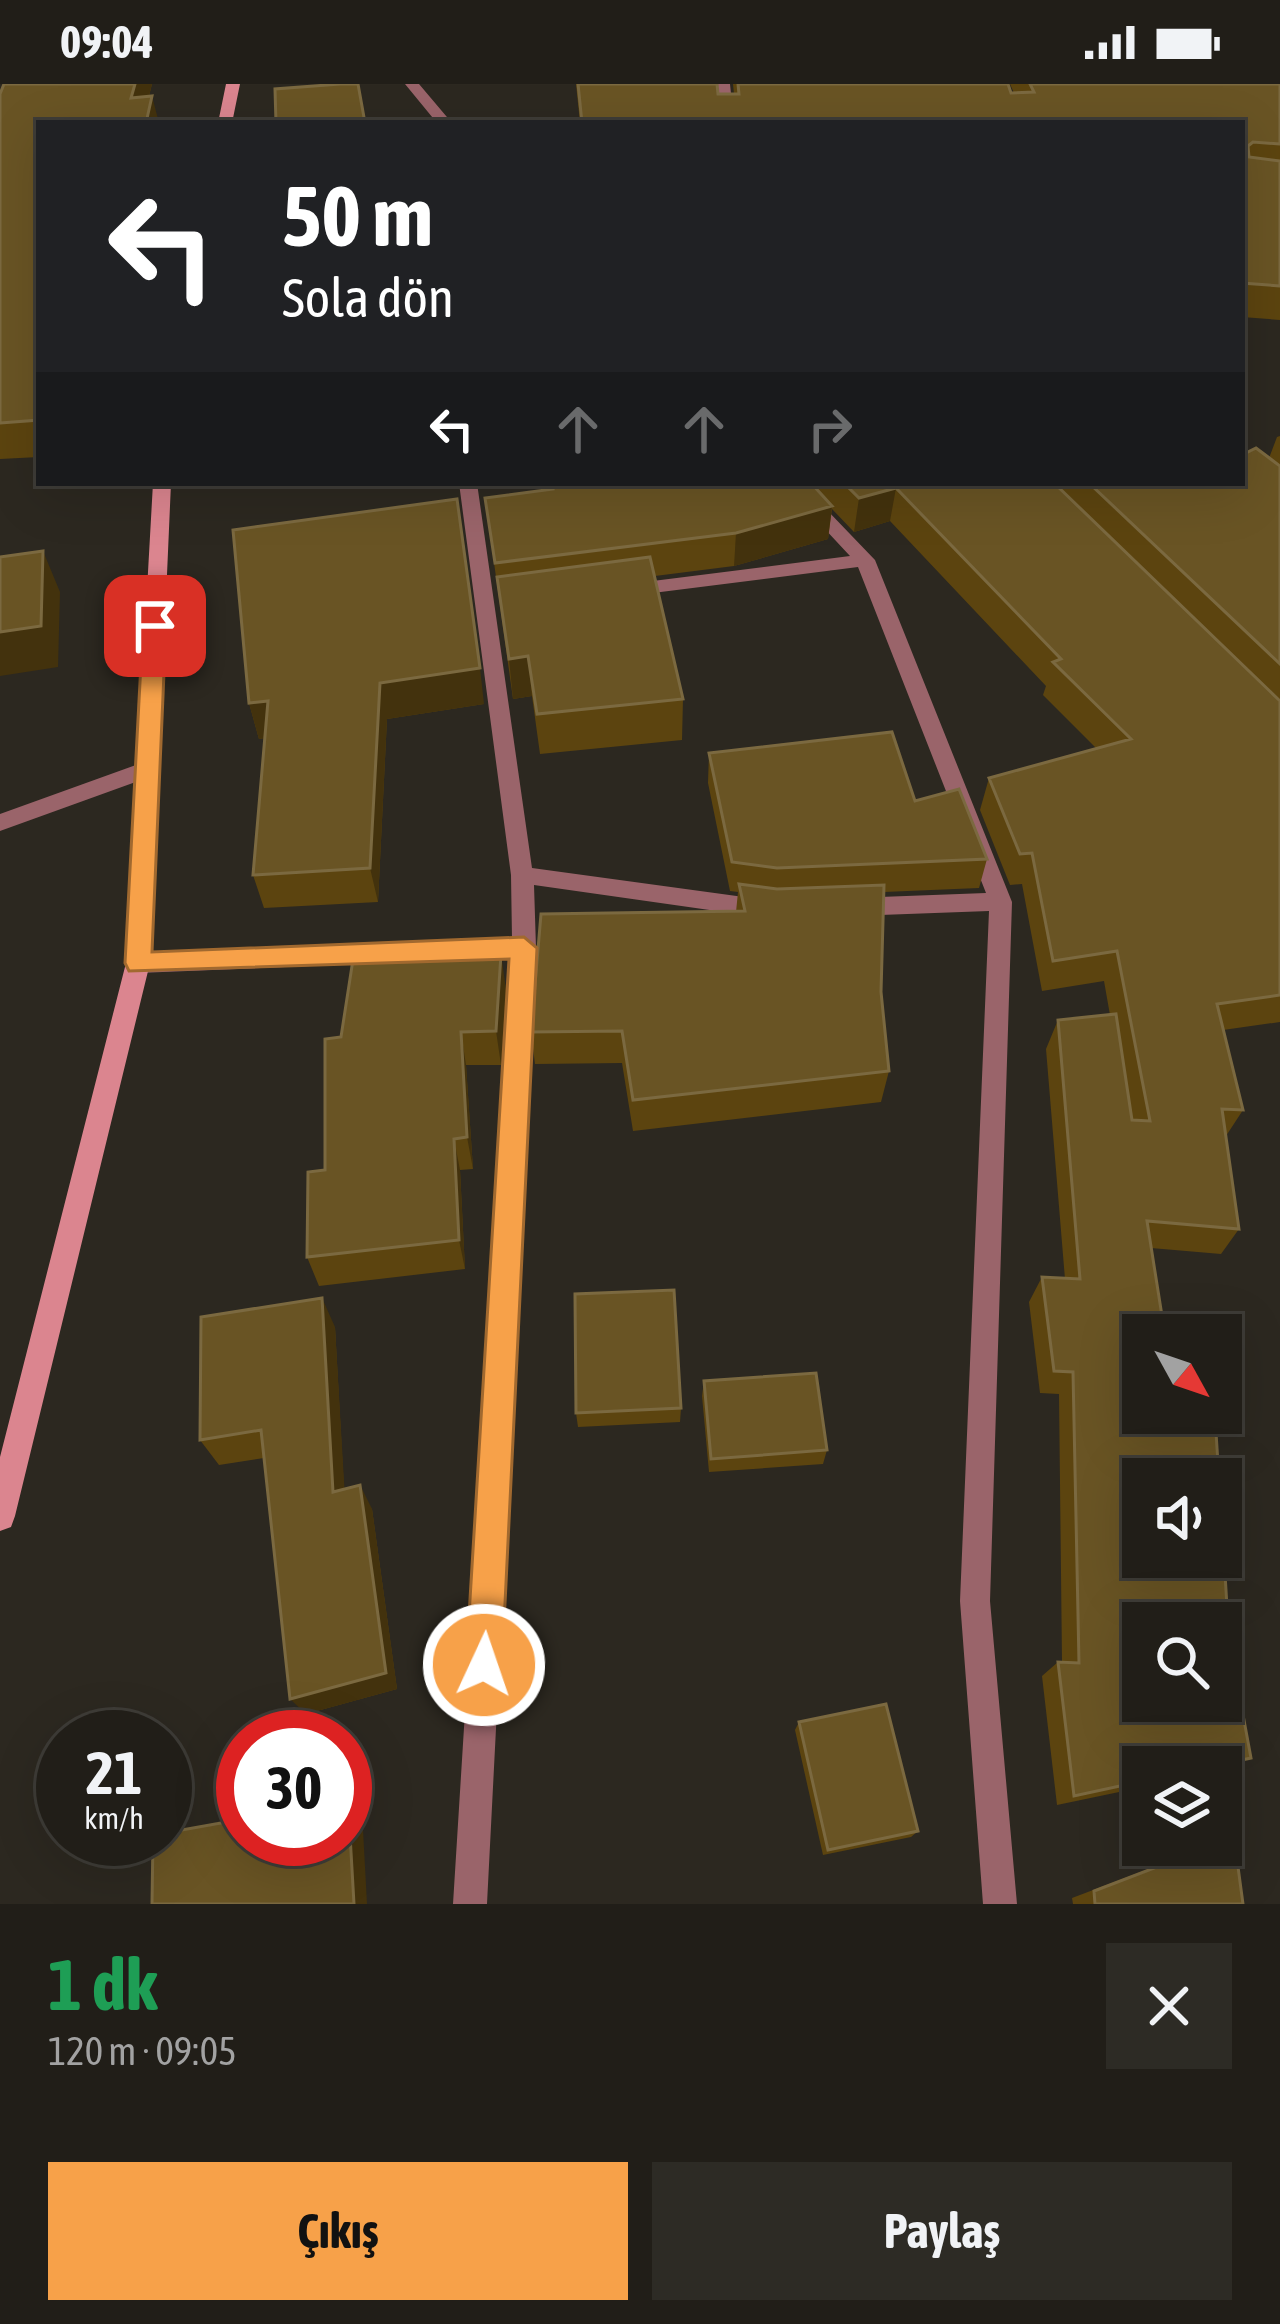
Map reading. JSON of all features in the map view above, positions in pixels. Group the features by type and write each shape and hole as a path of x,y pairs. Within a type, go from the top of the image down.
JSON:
{"main road":[{"path":"226,120 233,84"},
{"path":"0,1516 138,963 162,486"}],"street":[{"path":"412,84 443,120"},
{"path":"723,84 727,120"},
{"path":"469,486 495,608 522,875 524,948 470,1904"},
{"path":"793,486 865,560 1001,902 975,1601 1000,1904"},
{"path":"596,595 865,560"},
{"path":"0,823 147,769"},
{"path":"522,875 807,909 1001,902"},
{"path":"138,963 524,948"}],"building":[{"path":"4,84 135,84 131,98 152,96 147,120 36,120 36,420 0,423 0,94"},
{"path":"358,84 364,120 276,120 275,89"},
{"path":"578,84 717,84 718,94 739,94 738,84 1008,84 1011,93 1034,92 1030,84 1280,84 1280,144 1253,142 1248,146 1249,157 1280,161 1280,286 1245,283 1245,120 582,120"},
{"path":"1256,448 1280,466 1280,664 1092,486 1245,486 1245,454"},
{"path":"814,486 832,506 736,533 495,563 485,498 553,489"},
{"path":"847,486 1057,486 1280,701 1280,995 1217,1004 1243,1110 1222,1109 1239,1229 1147,1221 1162,1314 1122,1314 1122,1434 1216,1434 1218,1458 1122,1458 1122,1578 1225,1578 1227,1602 1122,1602 1122,1722 1242,1722 1242,1709 1251,1758 1242,1760 1242,1746 1122,1746 1122,1786 1074,1796 1058,1662 1079,1663 1073,1372 1054,1371 1042,1277 1080,1279 1058,1020 1116,1014 1132,1120 1150,1121 1117,951 1053,961 1032,853 1020,854 989,778 1131,739 1053,662 1061,659 896,488 859,498"},
{"path":"457,499 480,668 380,683 370,868 253,875 268,701 249,703 233,530"},
{"path":"43,551 41,626 0,632 0,557"},
{"path":"650,557 683,699 537,714 528,656 509,659 497,577"},
{"path":"892,732 915,801 959,789 987,859 777,868 732,862 709,753"},
{"path":"739,884 777,889 884,885 881,992 889,1071 633,1100 622,1031 531,1032 541,914 745,911"},
{"path":"354,953 501,954 496,1031 461,1032 467,1137 454,1139 459,1240 307,1257 308,1172 325,1170 325,1039 341,1037"},
{"path":"674,1290 681,1408 576,1413 575,1294"},
{"path":"322,1298 333,1492 360,1485 386,1673 290,1699 261,1430 200,1440 201,1317"},
{"path":"816,1373 827,1450 711,1459 704,1381"},
{"path":"886,1704 918,1831 828,1850 799,1722"},
{"path":"216,1824 216,1866 352,1866 354,1904 152,1904 153,1866 192,1866 192,1828"},
{"path":"1159,1866 1238,1866 1243,1904 1095,1904 1094,1891"}],"route":[{"path":"155,626 138,963 524,948 484,1665"}]}
